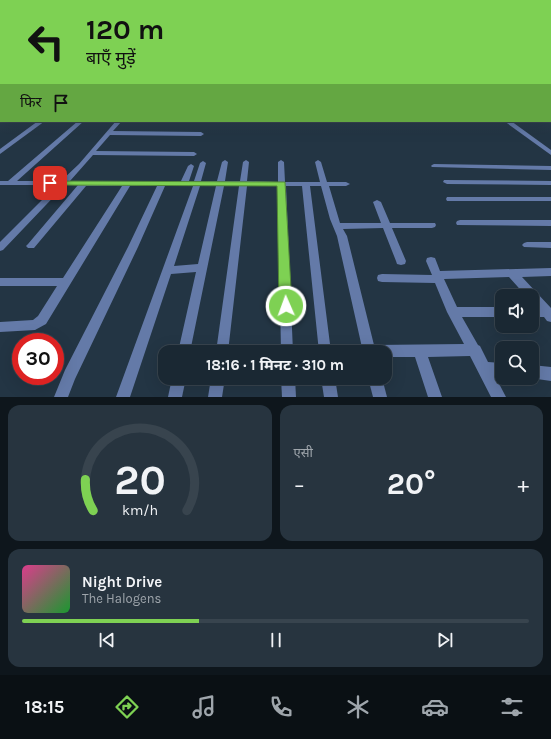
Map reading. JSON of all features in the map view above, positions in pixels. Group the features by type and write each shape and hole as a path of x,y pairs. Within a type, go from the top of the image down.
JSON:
{"street":[{"path":"0,152 41,122"},
{"path":"10,183 80,122"},
{"path":"0,248 91,154 118,122"},
{"path":"508,122 551,153"},
{"path":"109,133 201,134"},
{"path":"91,154 194,154"},
{"path":"186,345 225,162"},
{"path":"223,345 245,184 246,162"},
{"path":"281,162 288,345"},
{"path":"318,162 334,219 338,226 367,345"},
{"path":"123,397 168,270 197,184 202,163"},
{"path":"184,184 191,166"},
{"path":"434,166 551,168"},
{"path":"446,182 551,183"},
{"path":"0,183 346,184"},
{"path":"61,397 70,375 126,261 162,183"},
{"path":"32,246 83,184"},
{"path":"0,327 35,325 42,320 127,184"},
{"path":"306,184 324,345"},
{"path":"450,199 551,199"},
{"path":"377,202 401,261"},
{"path":"460,223 551,223"},
{"path":"338,226 432,225"},
{"path":"527,245 551,245"},
{"path":"431,261 453,312 475,350 499,397"},
{"path":"168,270 202,268"},
{"path":"382,278 551,272"},
{"path":"512,273 549,314"},
{"path":"0,282 65,282"},
{"path":"453,312 495,312"},
{"path":"539,313 549,314"},
{"path":"392,352 475,350"},
{"path":"420,351 435,397"},
{"path":"485,369 495,370"},
{"path":"539,373 551,374"},
{"path":"175,397 178,385"},
{"path":"216,397 217,385"},
{"path":"288,385 289,397"},
{"path":"329,385 331,397"},
{"path":"377,385 380,397"}],"route":[{"path":"50,183 282,184 286,306"}]}
